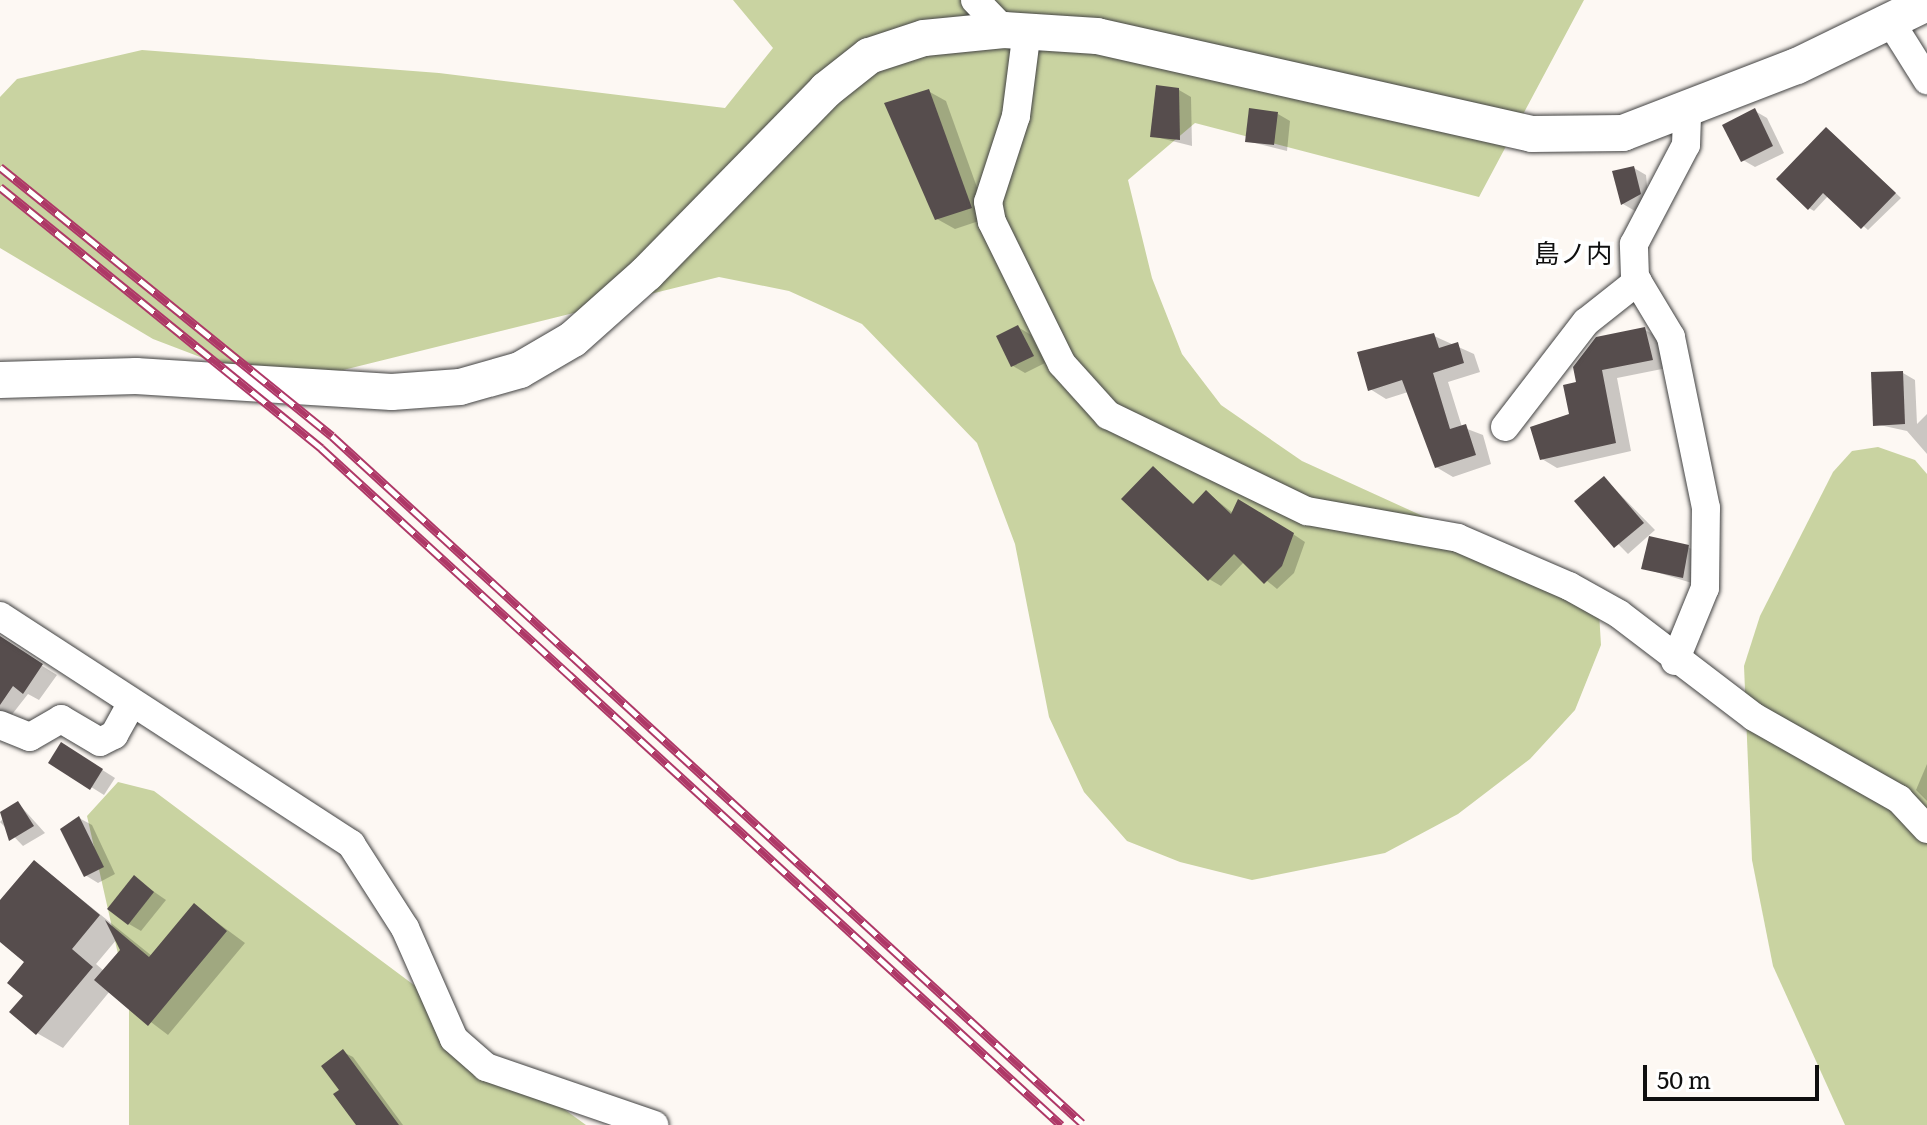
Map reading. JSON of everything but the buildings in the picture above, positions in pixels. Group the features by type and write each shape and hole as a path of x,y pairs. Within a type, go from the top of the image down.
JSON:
{"street":[{"path":"975,0 1016,30"},
{"path":"0,380 136,376 392,392 483,383 573,339 869,56 924,38 1016,30 1097,36 1532,134 1623,133 1687,111 1927,3"},
{"path":"1890,21 1927,80"},
{"path":"1016,30 1016,116 988,202 992,222 1062,364 1108,415 1307,511 1458,538 1507,558 1619,614 1675,661 1754,717 1899,799 1927,829"},
{"path":"1675,661 1705,588 1706,508 1671,337 1638,281 1634,244 1686,145 1687,111"},
{"path":"1505,427 1586,322 1638,281"},
{"path":"0,616 351,844 418,952 454,1039 486,1067 654,1125"},
{"path":"0,725 30,737 61,719 100,742 114,735 132,703"}],"green space":[{"path":"733,0 1584,0 1479,197 1195,123 1128,180 1152,278 1182,354 1221,405 1302,461 1598,596 1601,645 1575,710 1530,759 1458,814 1385,853 1252,880 1180,862 1127,841 1084,792 1049,717 1015,544 977,443 862,324 789,291 719,277 331,373 250,376 153,339 0,248 0,97 17,79 142,50 439,73 725,108 773,48"},
{"path":"1878,447 1915,460 1927,474 1927,1125 1845,1125 1773,966 1752,860 1744,666 1760,616 1833,472 1852,451"},
{"path":"118,782 154,791 434,1000 495,1059 586,1125 129,1125 129,1003 87,816"}],"railway":[{"path":"0,167 332,436 1082,1123"},
{"path":"0,187 321,448 1061,1125"}],"district":[{"name":"島ノ内","path":"1573,252"}]}
